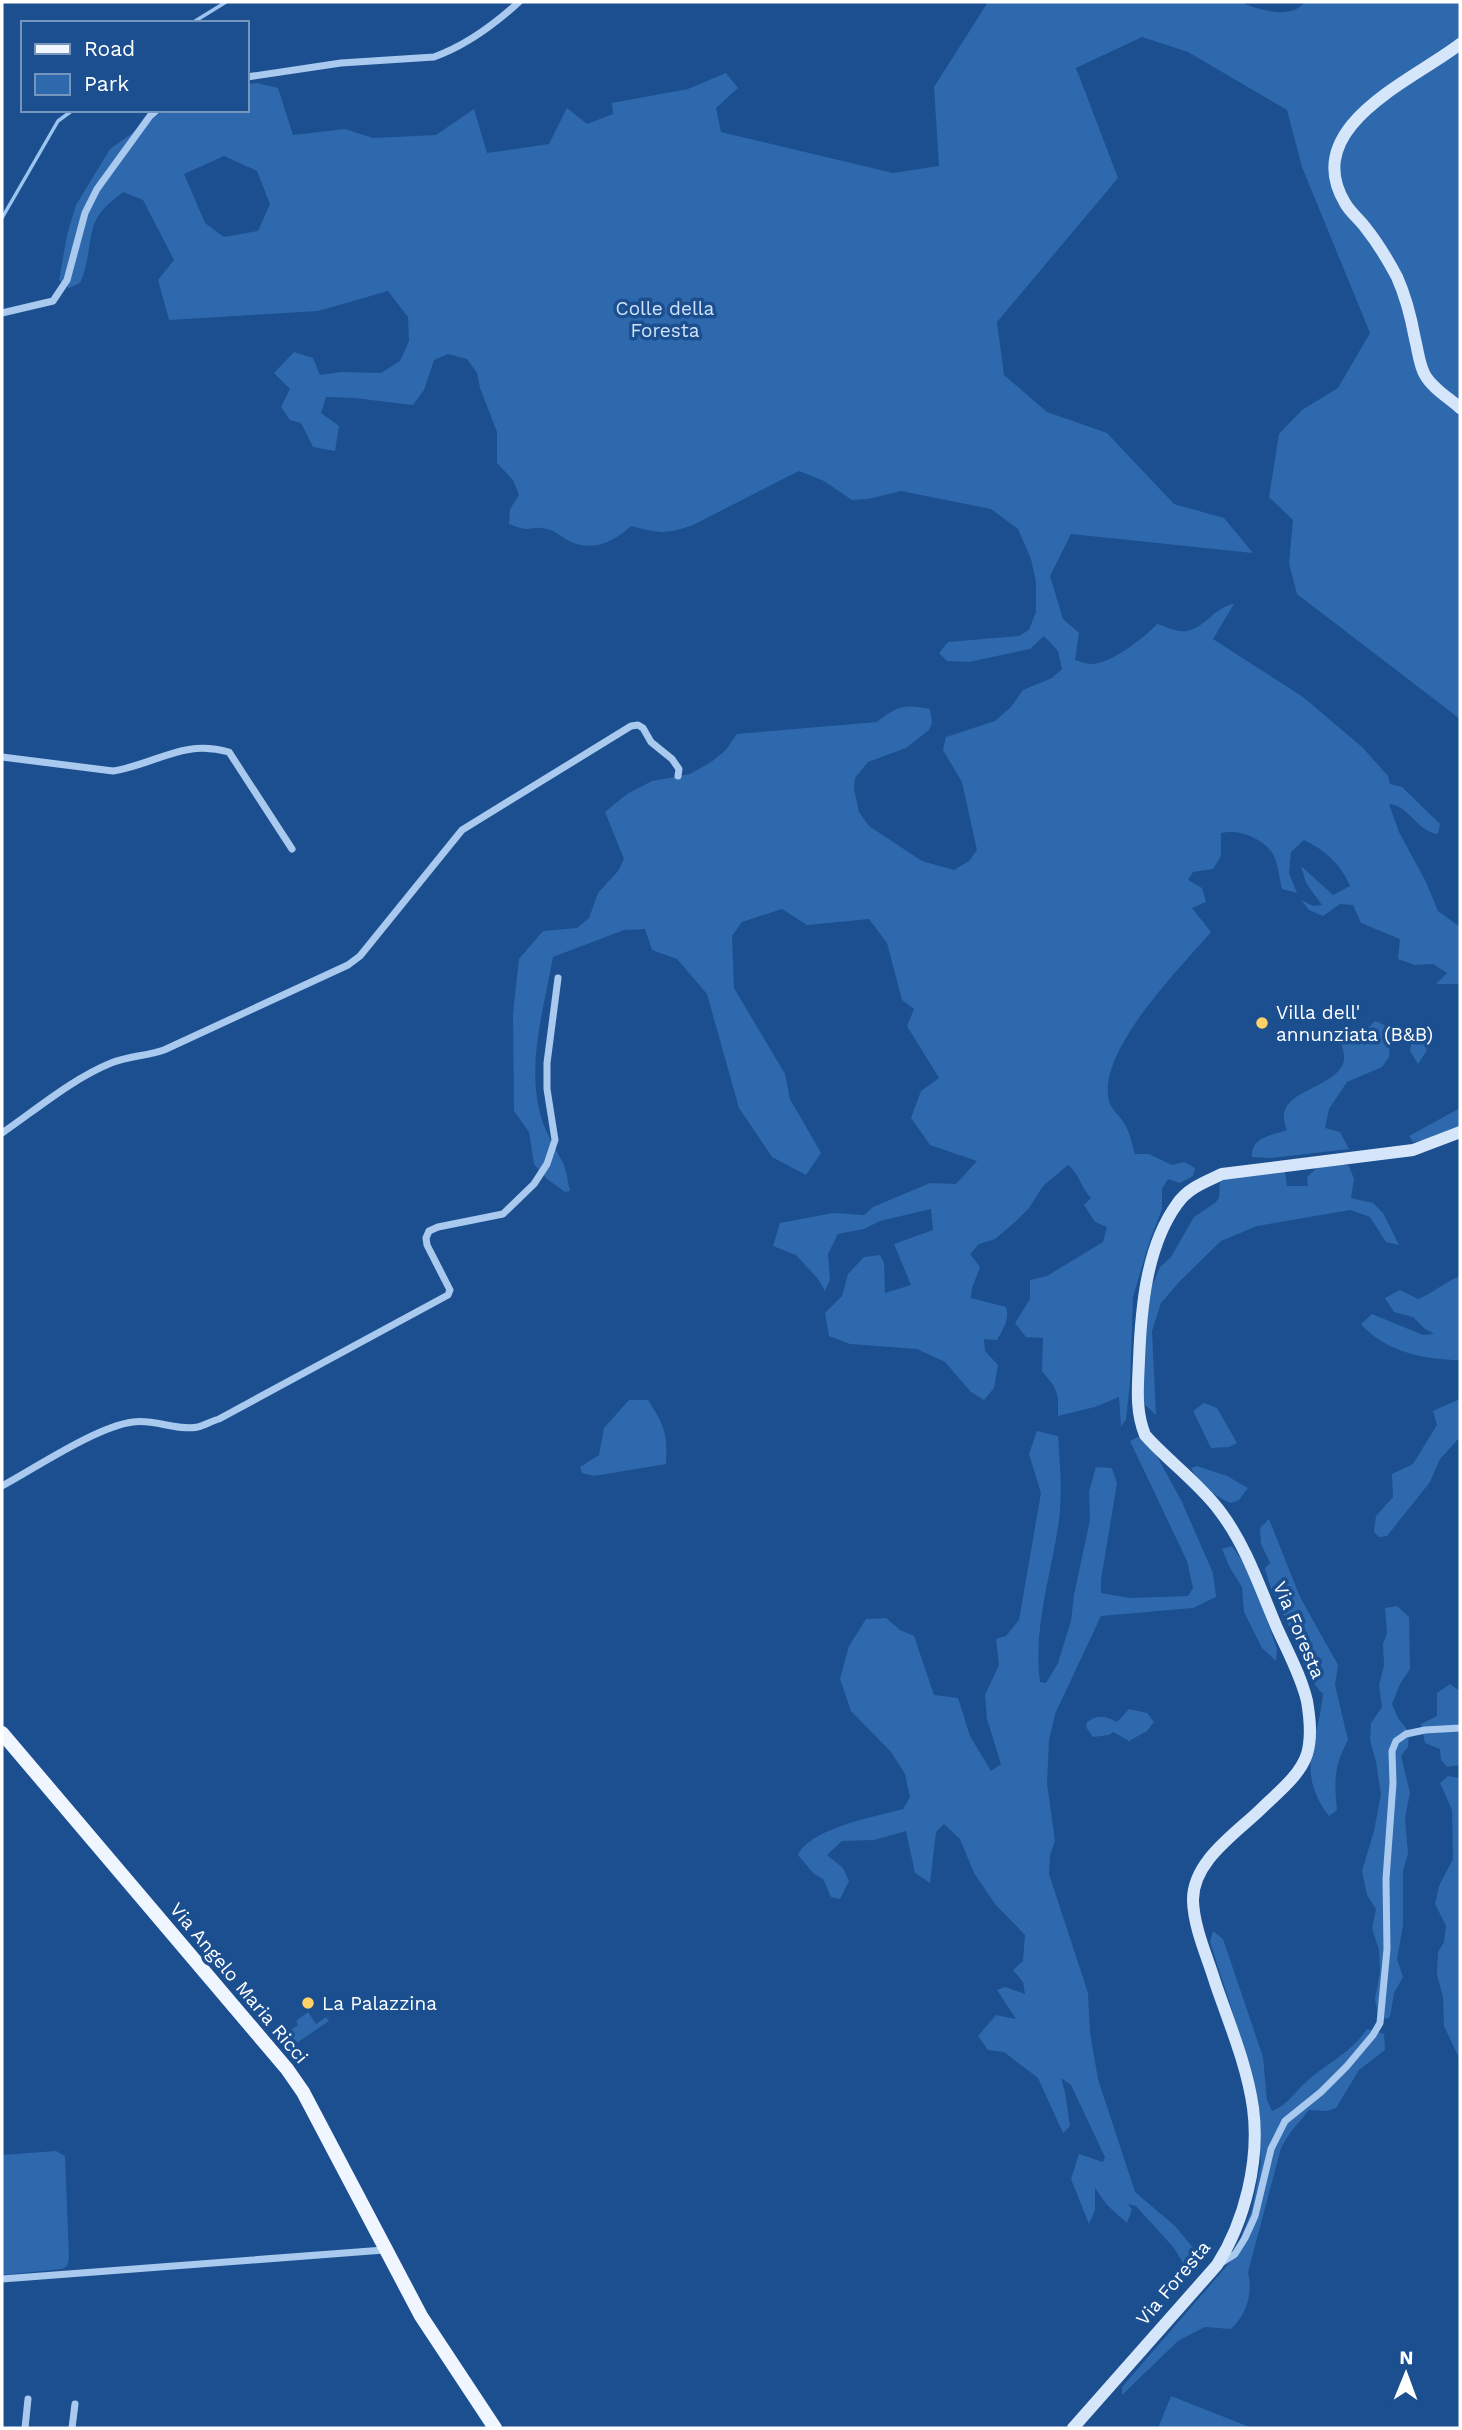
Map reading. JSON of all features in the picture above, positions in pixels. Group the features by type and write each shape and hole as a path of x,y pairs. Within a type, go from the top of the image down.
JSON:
{"main road":[{"path":"1460,44 1385,93 1360,116 1338,146 1335,170 1337,187 1346,204 1367,229 1396,276 1408,304 1425,376 1460,408"},
{"name":"Via Foresta","path":"1073,2428 1217,2265 1231,2243 1239,2222 1249,2182 1255,2137 1253,2107 1245,2073 1197,1925 1194,1887 1216,1851 1298,1770 1306,1756 1311,1732 1303,1687 1238,1538 1218,1508 1145,1435 1139,1419 1137,1400 1141,1315 1146,1278 1165,1226 1178,1203 1195,1186 1222,1174 1413,1150 1460,1132"},
{"name":"Via Angelo Maria Ricci","path":"2,1733 287,2069 303,2092 421,2316 495,2428"}],"street":[{"path":"248,77 341,63 434,57 489,27 519,2"},
{"path":"2,313 53,301 62,290 85,213 97,189 155,112"},
{"path":"2,1133 95,1070 115,1061 147,1056 164,1050 348,965 360,956 462,830 631,726 638,725 643,728 651,742 672,759 679,769 678,776"},
{"path":"2,757 113,771 179,750 199,747 229,752 292,849"},
{"path":"2,1486 103,1431 121,1424 147,1421 189,1427 219,1419 448,1295 450,1290 427,1245 429,1231 503,1214 534,1184 553,1150 555,1140 547,1089 547,1063 558,978"},
{"path":"1217,2265 1235,2254 1245,2238 1255,2216 1271,2149 1285,2121 1321,2092 1347,2066 1380,2023 1387,1949 1386,1879 1394,1783 1392,1751 1396,1741 1406,1734 1425,1730 1460,1728"},
{"path":"2,2279 384,2250"},
{"path":"25,2428 28,2399"},
{"path":"72,2428 75,2404"}],"green space":[{"name":"Colle della Foresta","path":"988,2 1240,2 1265,10 1283,12 1299,8 1305,2 1460,2 1460,719 1297,594 1289,563 1293,520 1269,497 1279,434 1302,410 1338,388 1370,333 1302,167 1287,110 1188,52 1142,37 1076,68 1118,178 997,322 1004,375 1047,412 1107,433 1174,504 1224,518 1253,553 1071,534 1050,576 1063,619 1079,633 1075,660 1089,664 1108,660 1127,649 1157,624 1187,631 1201,625 1226,606 1234,604 1213,639 1303,697 1362,747 1388,776 1390,784 1402,787 1440,824 1438,834 1430,832 1402,809 1389,804 1399,832 1438,911 1460,927 1460,984 1436,984 1447,973 1433,964 1415,965 1398,959 1400,939 1361,923 1353,905 1340,904 1323,916 1309,910 1301,900 1313,906 1322,905 1306,883 1301,866 1333,895 1350,886 1332,858 1304,840 1291,852 1289,873 1297,893 1282,889 1271,851 1255,838 1241,833 1221,833 1221,856 1213,869 1193,872 1188,880 1202,888 1206,902 1192,908 1211,932 1144,1011 1115,1059 1108,1081 1110,1104 1126,1127 1135,1154 1149,1154 1172,1165 1184,1162 1195,1168 1193,1176 1180,1183 1168,1179 1162,1189 1162,1209 1133,1297 1130,1383 1126,1419 1121,1427 1119,1397 1095,1407 1058,1416 1058,1398 1054,1386 1042,1371 1043,1338 1026,1337 1015,1323 1030,1299 1030,1280 1047,1276 1103,1242 1107,1227 1095,1222 1084,1205 1091,1198 1068,1165 1043,1186 1029,1208 1015,1222 995,1239 979,1244 970,1254 980,1267 971,1298 1006,1307 1007,1311 1005,1324 997,1340 984,1339 985,1351 998,1365 994,1388 984,1400 971,1392 945,1362 917,1349 850,1344 829,1336 825,1313 842,1296 848,1274 864,1257 880,1255 884,1263 885,1293 911,1285 894,1244 933,1230 931,1209 838,1234 828,1254 830,1280 825,1291 796,1255 773,1246 780,1223 833,1213 864,1215 873,1207 930,1183 956,1184 977,1161 930,1145 911,1118 921,1091 939,1078 907,1026 914,1009 902,1000 887,943 869,919 807,925 782,909 742,922 732,936 734,988 785,1074 790,1099 821,1153 806,1175 772,1157 739,1108 707,994 677,959 652,950 645,929 624,930 553,957 538,1037 535,1077 541,1117 564,1165 570,1191 565,1192 547,1179 534,1164 529,1132 514,1111 513,1013 519,959 543,931 577,928 589,918 598,893 618,871 624,859 605,812 627,794 652,781 690,774 725,751 737,734 877,722 902,708 930,709 932,723 929,730 906,748 868,762 855,778 854,789 859,812 869,826 922,861 954,870 969,861 977,850 962,782 943,750 946,737 995,721 1011,707 1023,690 1052,678 1062,669 1058,651 1044,636 1030,649 969,662 947,661 939,653 948,642 1019,636 1029,630 1036,612 1036,582 1031,559 1018,529 991,509 901,491 852,500 824,481 799,471 693,525 662,532 631,526 604,543 580,545 546,529 525,529 509,524 510,509 519,495 513,480 497,463 497,432 477,373 467,359 448,354 434,360 424,390 413,405 326,397 321,413 339,426 335,451 313,447 301,423 290,420 281,407 290,389 274,373 294,352 313,358 320,375 341,372 381,373 400,361 409,341 408,317 388,291 318,311 169,320 158,280 174,260 143,200 123,192 96,220 80,283 69,288 59,280 67,235 76,205 110,149 162,112 248,112 248,84 257,83 278,88 293,135 345,129 373,138 436,135 474,109 487,153 549,144 567,108 587,124 613,114 612,103 688,89 726,73 738,88 716,108 721,132 893,173 939,166 934,87","holes":["224,156 257,171 270,204 258,231 224,237 205,223 184,174"]},
{"path":"1375,1021 1392,1028 1406,1027 1422,1038 1427,1050 1418,1064 1410,1051 1412,1039 1401,1032 1390,1044 1389,1057 1382,1067 1347,1082 1329,1109 1325,1128 1340,1132 1349,1149 1271,1158 1252,1157 1259,1141 1287,1130 1284,1117 1286,1107 1293,1099 1335,1075 1342,1066 1344,1056 1340,1039 1359,1037"},
{"path":"1460,1108 1460,1126 1434,1138 1413,1142 1409,1136"},
{"path":"1336,1162 1349,1166 1354,1179 1351,1198 1373,1203 1383,1213 1399,1245 1386,1242 1370,1217 1350,1210 1257,1226 1221,1241 1161,1303 1152,1331 1156,1415 1144,1404 1143,1373 1150,1291 1160,1267 1171,1257 1194,1217 1215,1203 1219,1198 1220,1182 1237,1170 1285,1172 1287,1186 1308,1186 1307,1177 1319,1166"},
{"path":"1460,1276 1460,1360 1420,1356 1394,1348 1371,1334 1361,1324 1372,1314 1423,1335 1434,1334 1413,1317 1394,1312 1385,1298 1400,1290 1418,1299"},
{"path":"1460,1399 1460,1437 1440,1459 1430,1482 1387,1536 1379,1537 1374,1532 1376,1516 1393,1497 1392,1474 1413,1464 1437,1425 1433,1411"},
{"path":"629,1400 648,1400 658,1416 664,1430 666,1464 594,1476 582,1473 580,1467 599,1455 604,1428"},
{"path":"1204,1403 1217,1408 1237,1443 1229,1447 1211,1448 1193,1411"},
{"path":"1037,1431 1058,1436 1061,1482 1058,1527 1041,1623 1038,1662 1040,1682 1046,1683 1058,1663 1071,1621 1090,1520 1089,1491 1096,1467 1112,1468 1117,1483 1101,1593 1130,1598 1188,1596 1193,1588 1187,1561 1130,1441 1138,1437 1152,1447 1182,1502 1213,1573 1216,1597 1193,1608 1101,1616 1055,1714 1049,1740 1047,1783 1055,1841 1050,1855 1049,1874 1088,1993 1090,2033 1098,2079 1135,2192 1175,2226 1195,2250 1187,2270 1174,2248 1136,2206 1128,2204 1132,2209 1127,2223 1107,2205 1095,2188 1095,2210 1089,2224 1071,2179 1079,2154 1103,2162 1105,2157 1071,2085 1061,2078 1070,2126 1063,2133 1038,2078 1004,2052 988,2050 978,2036 996,2015 1016,2019 997,1990 1005,1987 1025,1994 1023,1982 1013,1970 1023,1961 1025,1935 995,1904 974,1873 960,1839 944,1824 936,1832 930,1883 915,1873 906,1831 874,1840 842,1841 827,1855 843,1868 849,1881 840,1899 831,1897 823,1879 814,1874 798,1855 805,1846 829,1831 903,1809 910,1797 905,1774 891,1752 851,1711 840,1679 849,1646 866,1619 886,1618 900,1630 914,1636 934,1695 958,1698 970,1736 991,1771 1001,1764 987,1719 985,1695 999,1665 996,1639 1006,1636 1019,1620 1041,1493 1029,1454"},
{"path":"1197,1466 1227,1476 1248,1488 1239,1500 1231,1503 1203,1484 1191,1468"},
{"path":"1269,1519 1300,1597 1338,1665 1335,1685 1348,1740 1336,1773 1337,1810 1329,1816 1313,1785 1311,1770 1311,1756 1323,1694 1306,1668 1271,1588 1265,1568 1270,1563 1261,1544 1260,1528"},
{"path":"1232,1546 1250,1572 1277,1649 1276,1661 1262,1648 1244,1612 1242,1587 1222,1549"},
{"path":"1397,1606 1409,1617 1410,1669 1392,1704 1398,1718 1409,1732 1408,1747 1401,1756 1410,1793 1405,1818 1408,1854 1403,1870 1403,1925 1397,1959 1403,1977 1394,1993 1390,2017 1386,2019 1378,2016 1375,1999 1380,1972 1379,1950 1372,1928 1376,1909 1367,1895 1362,1871 1381,1794 1370,1740 1371,1723 1382,1707 1379,1685 1384,1665 1383,1644 1387,1633 1385,1608"},
{"path":"1450,1684 1460,1691 1460,1765 1447,1767 1441,1760 1440,1749 1425,1743 1421,1724 1437,1716 1437,1693"},
{"path":"1129,1709 1147,1713 1154,1722 1147,1731 1129,1741 1113,1732 1093,1737 1086,1727 1087,1722 1098,1717 1117,1722"},
{"path":"1448,1776 1460,1778 1460,2060 1444,2026 1443,1997 1437,1975 1438,1952 1444,1942 1446,1926 1435,1904 1439,1886 1453,1859 1452,1810 1440,1783"},
{"path":"1213,1931 1223,1939 1263,2057 1267,2100 1272,2111 1286,2103 1313,2076 1345,2052 1367,2029 1384,2034 1385,2050 1359,2070 1336,2108 1327,2111 1309,2110 1281,2148 1248,2272 1250,2288 1247,2303 1237,2323 1231,2329 1205,2327 1178,2341 1122,2395 1122,2387 1232,2260 1252,2209 1261,2162 1251,2069 1210,1942"},
{"path":"308,2012 316,2024 326,2017 329,2021 288,2049 280,2038 298,2025 296,2021"},
{"path":"56,2151 65,2156 69,2259 67,2266 62,2269 2,2275 2,2155"},
{"path":"1171,2396 1252,2428 1158,2428"}],"waterway":[{"path":"195,21 226,2"},
{"path":"2,218 58,121 70,112"}],"place":[{"name":"Villa dell' annunziata (B&B)","path":"1262,1023"},
{"name":"La Palazzina","path":"308,2003"}]}
